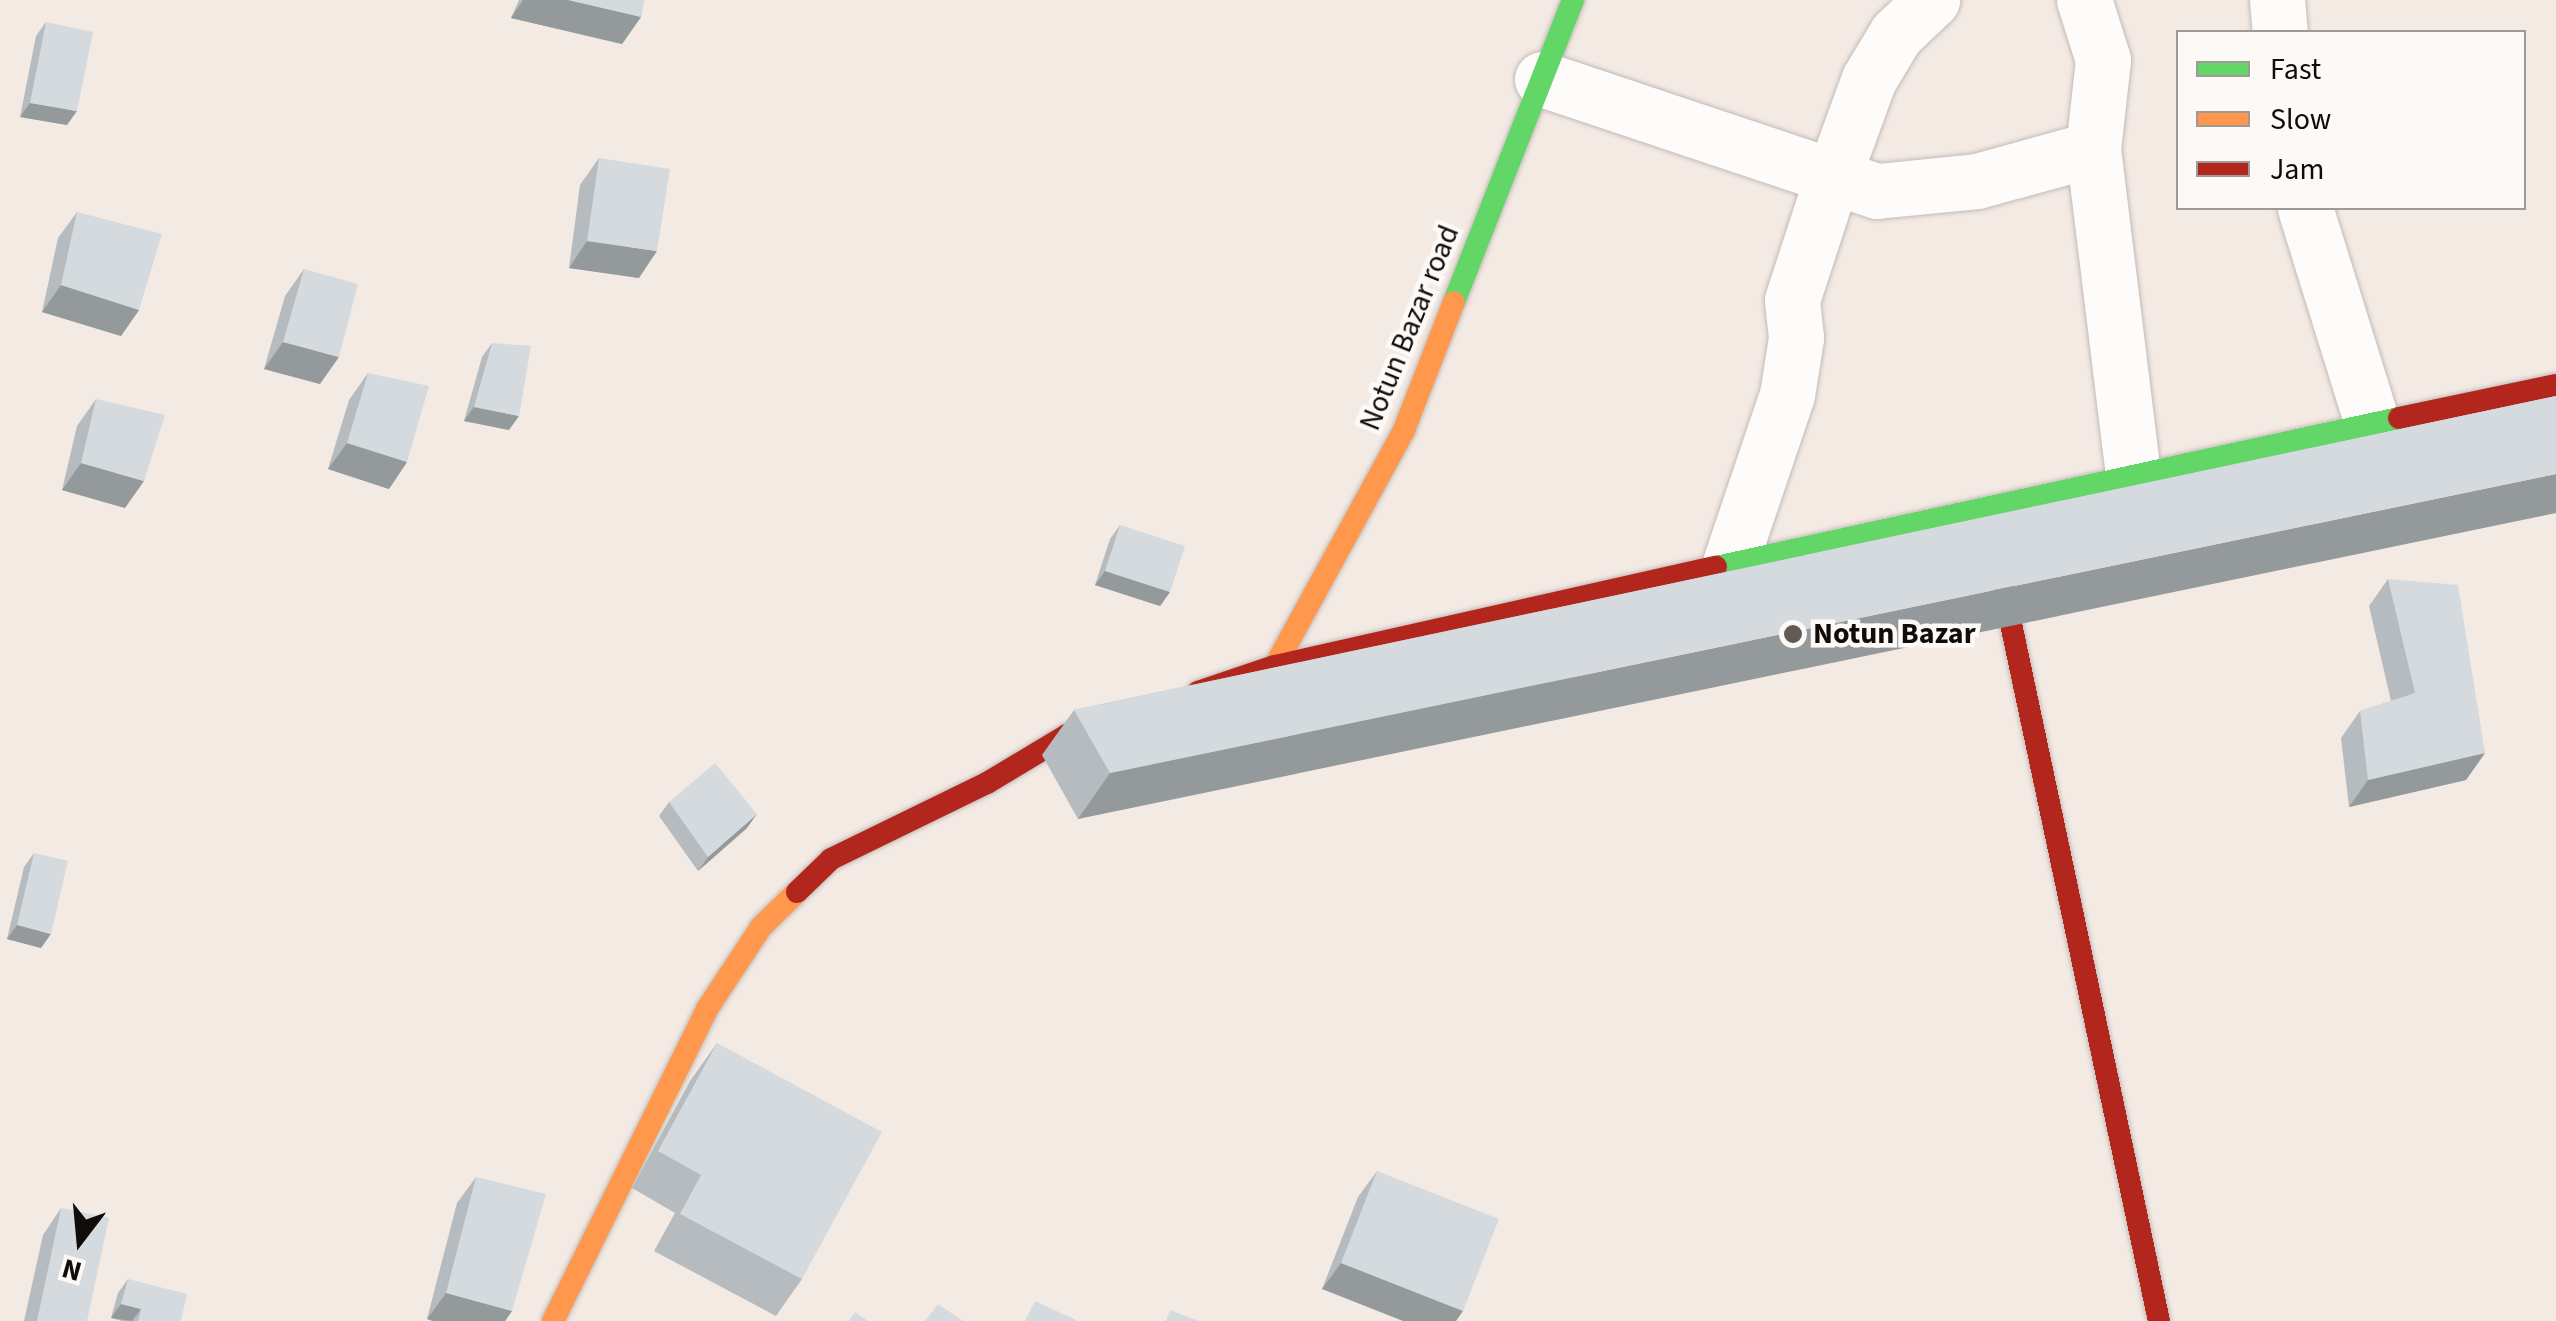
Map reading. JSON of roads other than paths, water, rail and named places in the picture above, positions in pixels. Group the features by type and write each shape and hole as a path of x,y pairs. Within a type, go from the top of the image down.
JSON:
{"street":[{"name":"Notun Bazar road","path":"1275,666 1404,430 1573,0"},
{"path":"1730,564 1787,395 1796,338 1792,300 1836,182 1868,79 1896,34 1932,0"},
{"path":"2084,0 2103,60 2093,149 2132,475"},
{"path":"2277,0 2280,30"},
{"path":"1542,79 1836,182 1925,191 2093,149"},
{"path":"2306,210 2372,424"},
{"path":"1180,698 1275,666 1986,506 2556,386"},
{"path":"1986,506 2159,1321"},
{"path":"553,1321 707,1009 761,927 831,859 987,783 1067,736 1142,710"}],"place":[{"name":"Notun Bazar","path":"1793,634"}]}
